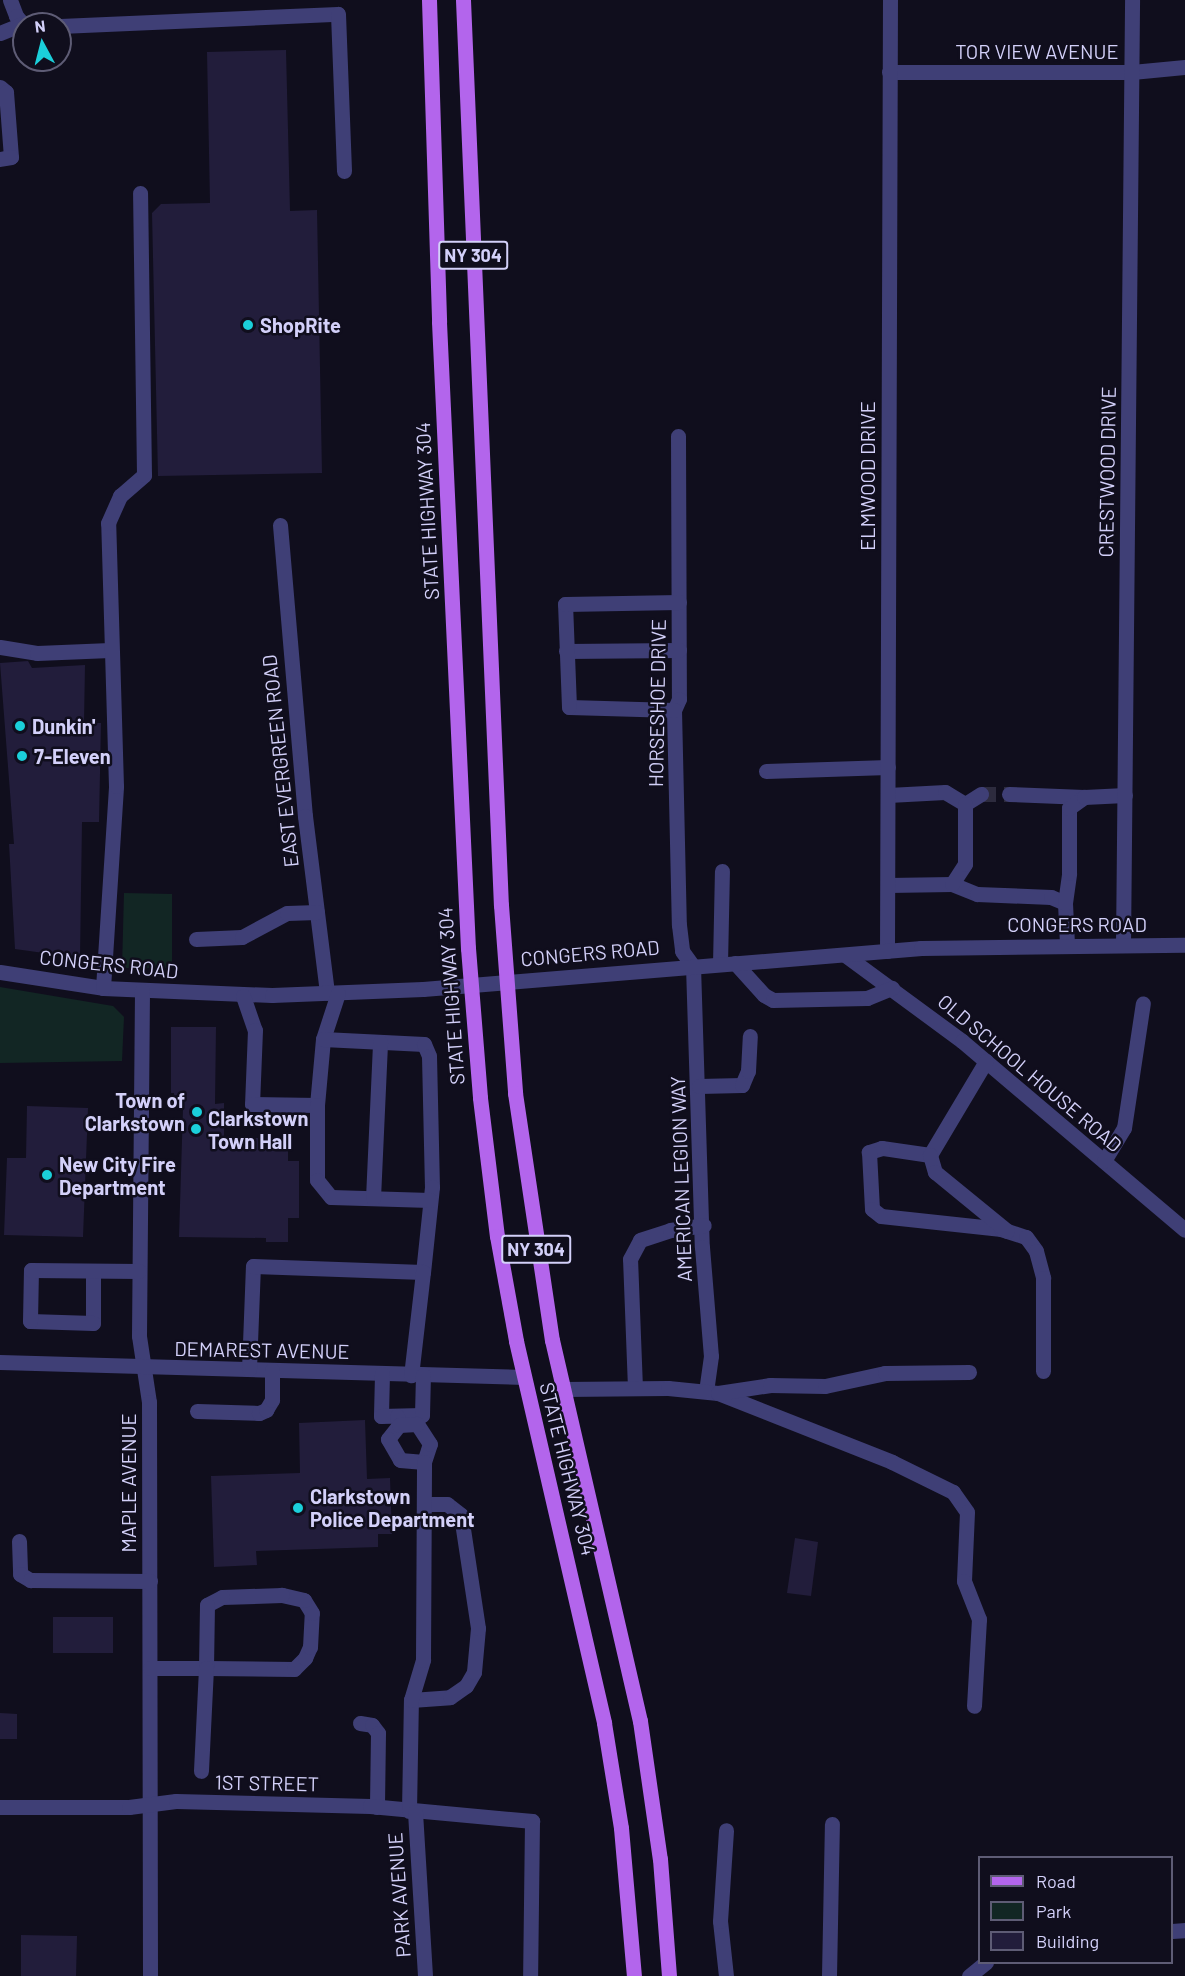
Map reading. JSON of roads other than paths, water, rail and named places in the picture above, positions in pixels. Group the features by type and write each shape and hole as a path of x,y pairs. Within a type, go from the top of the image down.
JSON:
{"main road":[{"name":"STATE HIGHWAY 304","path":"429,0 439,322 470,985 492,1201 524,1377 604,1723 624,1850 634,1976"},
{"name":"STATE HIGHWAY 304","path":"463,0 506,981 526,1184 563,1389 640,1721 660,1859 669,1976"}],"street":[{"name":"ELMWOOD DRIVE","path":"887,951 890,0"},
{"name":"CRESTWOOD DRIVE","path":"1123,945 1132,0"},
{"path":"72,25 338,14 344,171"},
{"name":"TOR VIEW AVENUE","path":"889,72 1132,72 1185,67"},
{"path":"0,87 6,92 11,157 0,159"},
{"path":"103,988 116,807 108,524 120,496 144,475 140,193"},
{"name":"HORSESHOE DRIVE","path":"678,436 679,699 674,710 679,925 682,951 693,966"},
{"name":"EAST EVERGREEN ROAD","path":"280,525 317,912 333,993"},
{"path":"674,710 569,707 566,604 679,602"},
{"path":"0,647 37,653 110,650"},
{"path":"566,651 679,650"},
{"path":"766,771 888,767"},
{"path":"888,795 945,792 965,804"},
{"path":"965,804 981,794"},
{"path":"1009,794 1084,797 1125,795"},
{"path":"1067,944 1065,903 1070,873 1069,808 1084,797"},
{"path":"952,884 965,864 965,804"},
{"path":"722,871 728,964 764,996 772,1000 867,998 891,988"},
{"path":"888,885 952,884 977,894 1051,897 1065,903"},
{"path":"196,939 242,937 287,914 317,912"},
{"name":"CONGERS ROAD","path":"0,972 103,988 243,996 470,985 887,951 1067,944 1185,945"},
{"name":"OLD SCHOOL HOUSE ROAD","path":"845,954 986,1061 1185,1230"},
{"name":"AMERICAN LEGION WAY","path":"693,966 704,1225 702,1247 712,1392"},
{"name":"MAPLE AVENUE","path":"142,991 139,1336 149,1402 150,1976"},
{"path":"333,993 323,1040 317,1106 317,1180 331,1197 430,1200"},
{"path":"243,996 255,1030 252,1104 317,1106"},
{"path":"1104,1161 1124,1128 1143,1003"},
{"path":"699,1086 742,1085 748,1071 750,1036"},
{"path":"323,1040 424,1044 429,1056 430,1200 417,1375 422,1415 398,1421 388,1439 400,1460 424,1462 430,1444 417,1424 398,1421 381,1416 382,1374"},
{"path":"373,1198 380,1042"},
{"path":"986,1061 930,1155 935,1172 1008,1232"},
{"path":"930,1155 882,1148 869,1152 872,1209 881,1216 899,1215 1008,1232 1026,1237 1036,1251 1043,1278 1043,1371"},
{"path":"635,1388 630,1259 640,1240 670,1230 704,1225"},
{"path":"249,1369 253,1266 423,1272"},
{"path":"93,1271 93,1323 30,1321 31,1270 139,1271"},
{"name":"DEMAREST AVENUE","path":"0,1362 145,1368 524,1377"},
{"path":"197,1411 259,1413 266,1410 272,1400 272,1370"},
{"path":"563,1389 635,1388 712,1392 770,1385 825,1386 885,1373 969,1372"},
{"path":"712,1392 892,1462 953,1492 967,1512 964,1581 979,1619 974,1706"},
{"name":"PARK AVENUE","path":"424,1462 423,1660 411,1700 412,1812 425,1976"},
{"path":"411,1700 450,1697 466,1686 474,1672 478,1628 461,1515 447,1504 424,1504"},
{"path":"19,1541 20,1574 30,1580 150,1581"},
{"path":"150,1668 206,1668 294,1669 305,1658 310,1647 312,1613 304,1600 282,1595 213,1600 207,1605 206,1668 201,1771"},
{"path":"360,1723 372,1725 378,1733 377,1807"},
{"name":"1ST STREET","path":"0,1807 151,1804 176,1801 377,1807 412,1812 532,1821 530,1976"},
{"path":"829,1976 832,1824"},
{"path":"726,1830 720,1921 726,1976"},
{"path":"969,1976 984,1964"}],"tunnel":[{"path":"981,794 1009,794"}],"place":[{"name":"ShopRite","path":"248,325"},
{"name":"Dunkin'","path":"20,726"},
{"name":"7-Eleven","path":"22,756"},
{"name":"Town of Clarkstown","path":"197,1112"},
{"name":"Clarkstown Town Hall","path":"196,1129"},
{"name":"New City Fire Department","path":"47,1175"},
{"name":"Clarkstown Police Department","path":"298,1508"}]}
